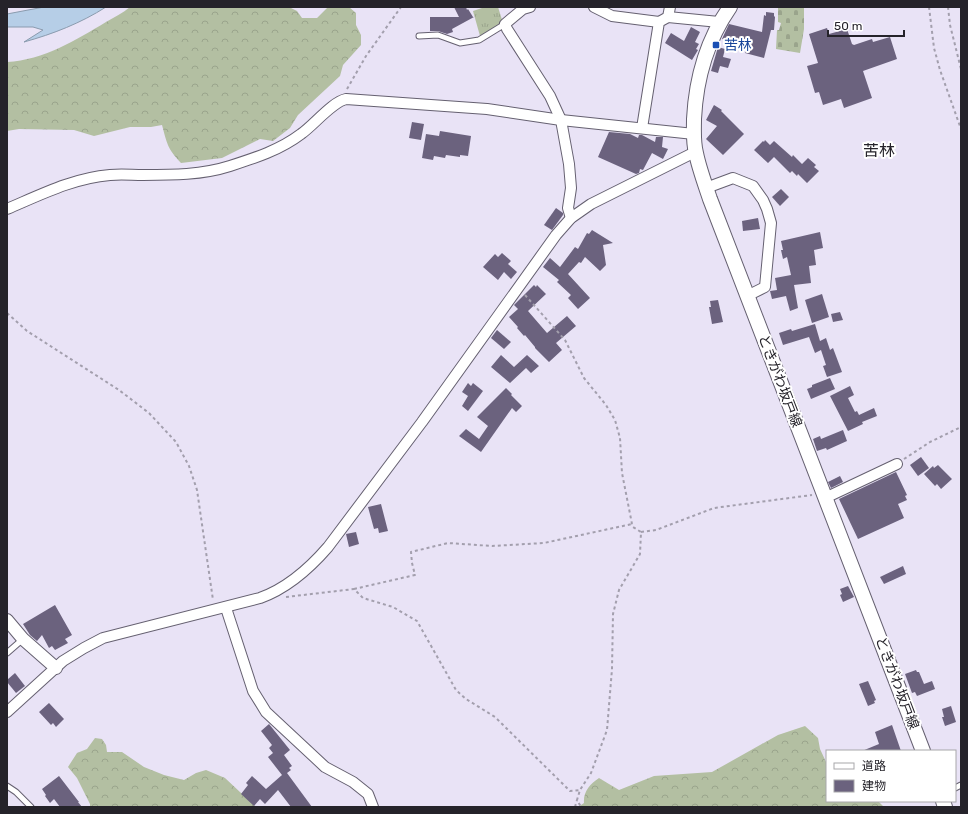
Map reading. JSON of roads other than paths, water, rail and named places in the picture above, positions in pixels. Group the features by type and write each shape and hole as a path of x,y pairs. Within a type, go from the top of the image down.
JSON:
{"main road":[{"name":"ときがわ坂戸線","path":"730,7 720,22 710,42 700,76 695,103 695,152 706,188 747,296 923,750"}],"street":[{"path":"530,7 523,9 505,24 550,96 561,120 569,164 571,188 568,208 571,218"},
{"path":"594,7 606,10 612,16 666,15 720,22"},
{"path":"642,128 666,15"},
{"path":"7,209 62,185 86,178 111,174 172,175 195,173 228,167 282,147 318,121 334,104 346,99 487,108 561,120 694,134"},
{"path":"7,712 71,656 102,638 226,608 269,595 296,579 315,562 328,547 422,422 556,235 571,218 607,195 695,152"},
{"path":"706,188 733,178 753,186 763,200 767,209 771,223 765,287 747,296"},
{"path":"824,495 896,464"},
{"path":"226,608 253,691 266,712 325,767 353,782 368,794 373,807"},
{"path":"9,625 56,668"}],"lane":[{"path":"419,36 438,35 460,43 479,40 505,24"},
{"path":"7,653 23,638"},
{"path":"7,786 16,792 30,807"}],"water":[{"path":"44,7 106,7 66,28 24,42 43,30 33,27 7,27 7,14"}],"place":[{"name":"苦林","path":"716,45"}],"district":[{"name":"苦林","path":"879,150"}]}
